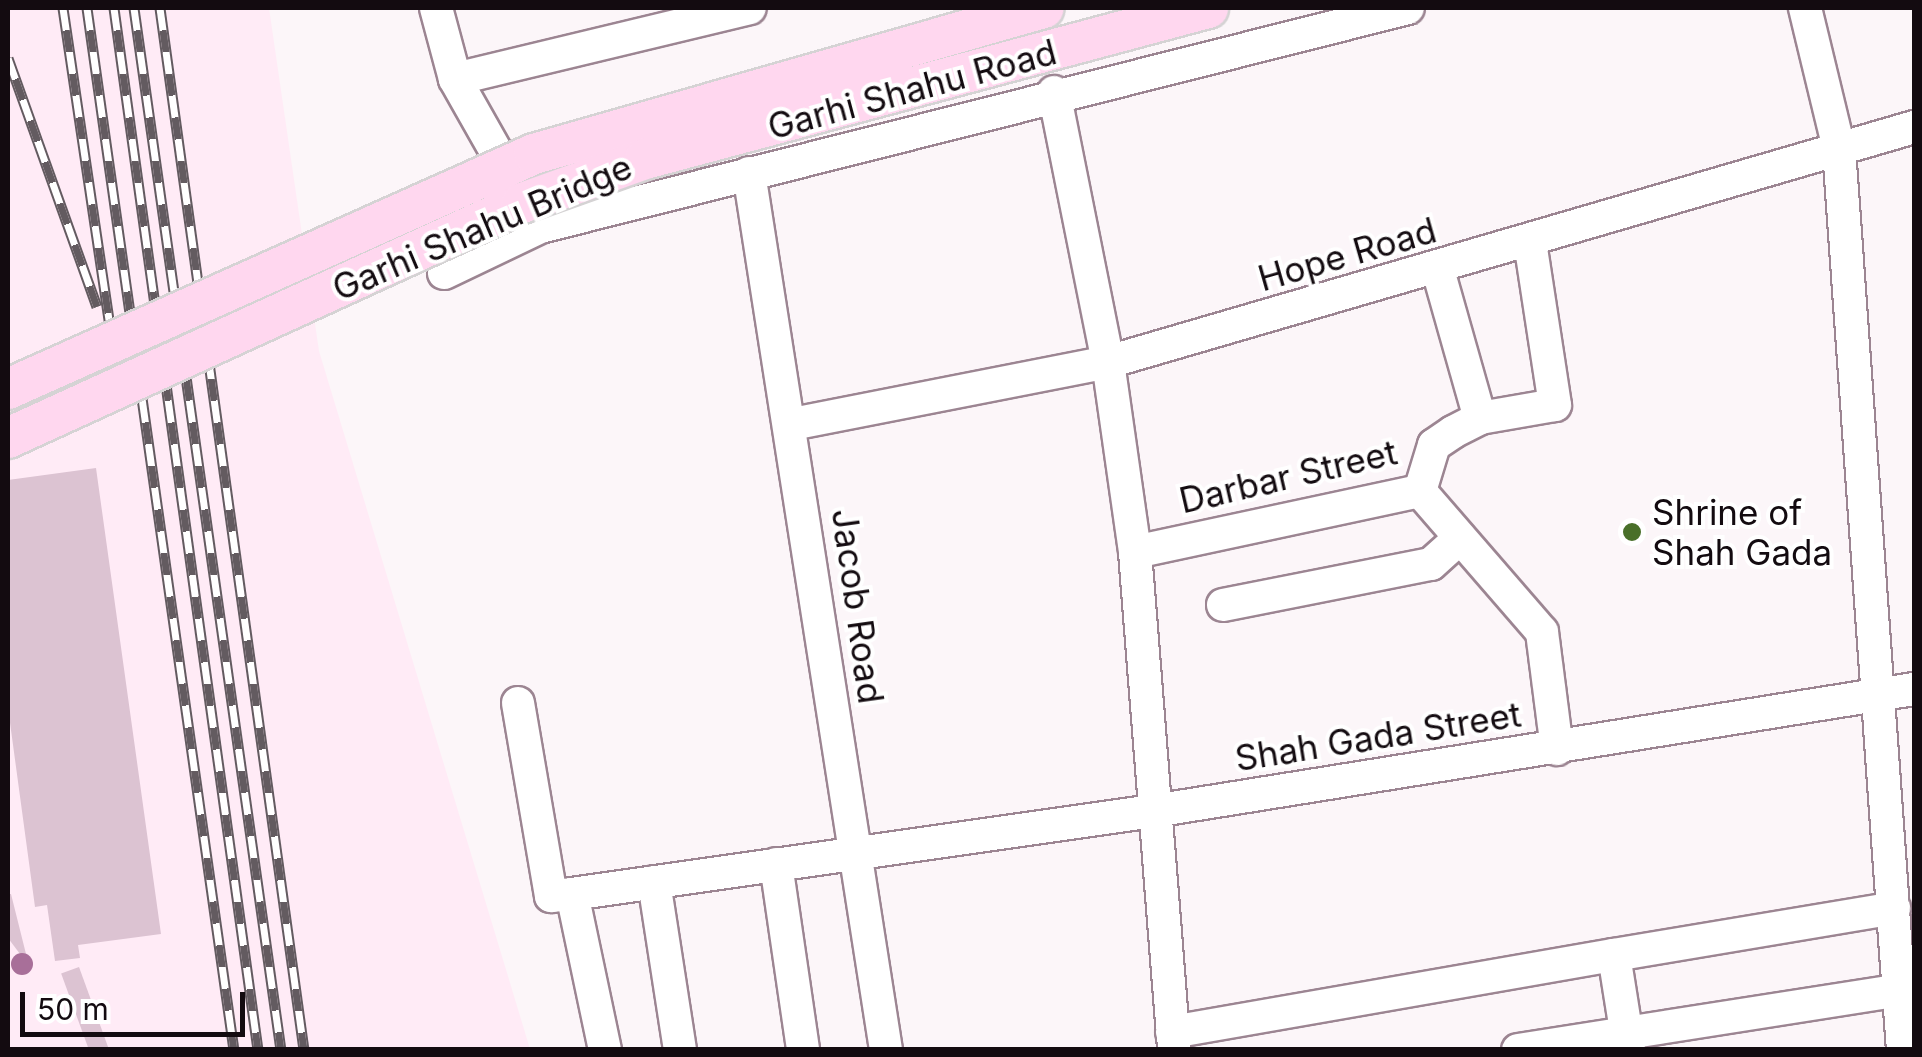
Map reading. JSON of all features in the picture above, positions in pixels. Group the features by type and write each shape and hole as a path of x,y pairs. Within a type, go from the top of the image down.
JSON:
{"main road":[{"name":"Garhi Shahu Bridge","path":"8,389 534,154 1044,8"},
{"name":"Garhi Shahu Bridge","path":"8,438 522,203 627,165 1208,8"}],"street":[{"path":"436,8 456,79 540,228"},
{"path":"456,79 750,8"},
{"path":"1124,8 1137,72"},
{"name":"Garhi Shahu Road","path":"444,273 540,228 1054,92 1408,8"},
{"path":"1805,8 1839,149 1902,1050"},
{"path":"1054,92 1108,362 1135,552 1160,810 1173,1041 1614,955 1894,908"},
{"name":"Hope Road","path":"792,424 1108,362 1438,270 1914,128"},
{"name":"Jacob Road","path":"749,173 792,424 852,854 886,1050"},
{"name":"Darbar Street","path":"1135,552 1420,491 1434,444 1480,418 1554,405 1530,242"},
{"path":"1438,270 1480,418"},
{"path":"1420,491 1542,632 1557,749"},
{"path":"1222,605 1431,564 1460,538"},
{"name":"Shah Gada Street","path":"572,894 1160,810 1914,689"},
{"path":"518,703 551,896 572,894 604,1050"},
{"path":"776,864 803,1050"},
{"path":"654,882 680,1050"},
{"path":"1614,955 1628,1041"},
{"path":"1518,1050 1628,1041 1899,990"}],"shaded area":[{"path":"8,8 269,8 319,351 530,1049 8,1049"}],"building":[{"path":"96,468 161,934 78,945 80,958 55,961 47,905 35,907 8,708 8,480"},
{"path":"11,894 29,966 8,938"},
{"path":"79,967 109,1050 89,1050 61,973"}],"railway":[{"path":"63,8 114,353"},
{"path":"87,8 234,1050"},
{"path":"114,8 258,1050"},
{"path":"134,8 281,1050"},
{"path":"160,8 304,1050"},
{"path":"8,58 97,307"}],"place":[{"name":"Shrine of Shah Gada","path":"1632,532"}]}
